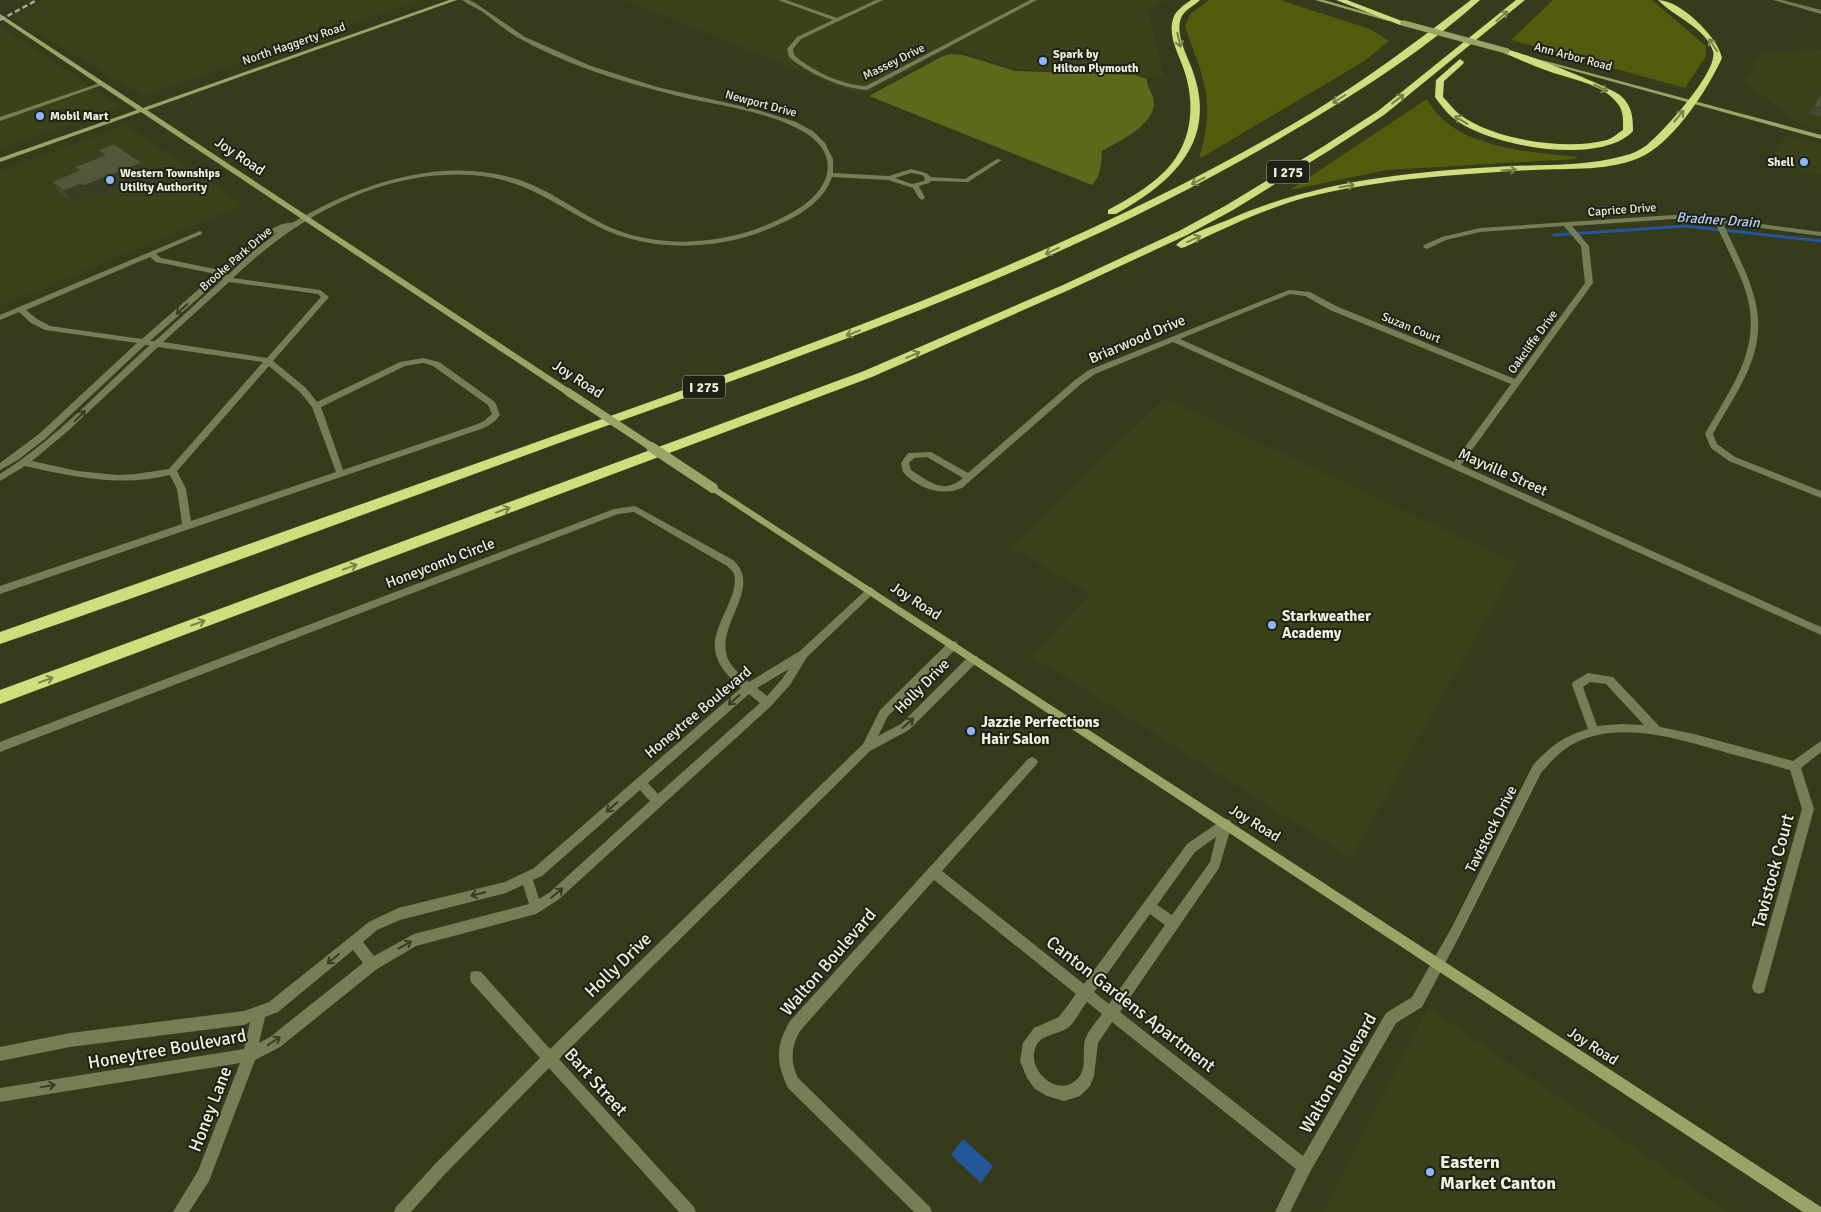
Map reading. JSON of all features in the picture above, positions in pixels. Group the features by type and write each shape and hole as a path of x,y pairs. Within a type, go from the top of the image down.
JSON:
{"highway":[{"path":"881,323 939,290 1110,213 1144,193 1161,180 1188,150 1195,130 1197,115 1192,82 1178,38 1176,22 1180,13 1196,0"},
{"path":"1340,0 1403,23"},
{"name":"I 275","path":"0,638 881,323 1043,255 1193,184 1304,122 1380,73 1468,4 1476,0"},
{"name":"I 275","path":"0,697 868,374 1183,234 1229,208 1381,113 1490,27 1521,0"},
{"path":"1067,287 1104,278 1267,207 1317,192 1402,178 1595,164 1630,157 1646,150 1657,142 1691,102 1717,61 1717,50 1711,40 1662,0"},
{"path":"1490,27 1464,59 1440,80 1437,92 1452,114 1473,126 1501,137 1552,147 1599,145 1618,138 1628,130 1630,116 1624,102 1609,91 1507,51"}],"street":[{"name":"North Haggerty Road","path":"0,160 454,0"},
{"name":"Newport Drive","path":"465,0 482,8 520,37 588,69 643,86 773,116 798,125 813,134 825,147 831,165 830,175"},
{"path":"781,0 836,20 880,0"},
{"name":"Massey Drive","path":"836,20 799,38 791,45 790,53 800,64 855,87 864,88 1034,0"},
{"name":"Ann Arbor Road","path":"1318,0 1821,137"},
{"path":"1776,0 1821,12"},
{"name":"Joy Road","path":"0,16 713,488 1816,1212"},
{"path":"0,119 102,84"},
{"path":"890,178 908,186 923,184 928,179 966,181 999,160"},
{"path":"304,218 333,203 376,186 435,174 469,173 501,176 531,186 608,229 624,235 663,242 703,242 742,236 782,222 816,198 830,175 890,178 916,171 924,174 928,179"},
{"path":"916,186 922,198"},
{"name":"Caprice Drive","path":"1426,247 1462,232 1672,217 1718,220 1821,234"},
{"name":"Brooke Park Drive","path":"0,467 51,429 145,341 270,232 304,218"},
{"name":"Brooke Park Drive","path":"0,478 24,463 64,432 158,343 274,238 304,218"},
{"path":"1718,220 1749,293 1756,325 1751,353 1709,434 1710,439 1718,450 1732,459 1821,495"},
{"name":"Oakcliffe Drive","path":"1456,466 1589,283 1585,246 1567,225"},
{"path":"0,318 200,233"},
{"path":"13,459 24,463 121,479 155,477 172,471 267,360 324,300 324,293 228,280 222,273 159,260 151,254"},
{"name":"Suzan Court","path":"1298,291 1333,308 1517,384"},
{"name":"Briarwood Drive","path":"969,477 924,453 915,454 906,459 904,466 907,472 942,490 956,488 969,477 1085,377 1101,368 1283,294 1298,291"},
{"path":"20,310 34,321 48,328 267,360 303,390 316,406 340,475"},
{"name":"Mayville Street","path":"1173,339 1821,631"},
{"path":"0,590 478,427 492,420 496,415 496,410 492,404 436,364 422,360 403,364 316,406"},
{"path":"51,429 64,432"},
{"path":"172,471 177,475 181,486 188,526"},
{"name":"Honeycomb Circle","path":"0,747 628,508 635,509 730,563 736,569 739,581 721,635 720,650 728,668 767,703"},
{"name":"Honeytree Boulevard","path":"0,1054 70,1040 244,1018 273,1007 373,926 398,914 506,887 527,879 538,872 750,686 804,654 871,591"},
{"name":"Holly Drive","path":"866,748 884,713 953,645"},
{"name":"Honeytree Boulevard","path":"0,1094 250,1055 275,1042 372,964 414,940 536,908 554,896 767,703 786,682 804,654"},
{"name":"Holly Drive","path":"401,1212 440,1169 549,1059 866,748 905,727 973,659"},
{"path":"1594,732 1577,686 1588,677 1610,680 1656,731"},
{"name":"Tavistock Drive","path":"1437,963 1537,769 1548,755 1562,744 1594,732 1619,728 1656,731 1686,736 1795,766"},
{"path":"1795,766 1821,746"},
{"name":"Walton Boulevard","path":"925,1212 793,1084 787,1072 784,1052 789,1036 795,1026 1032,762"},
{"name":"Tavistock Court","path":"1759,987 1808,809 1795,766"},
{"path":"640,782 657,801"},
{"path":"1226,824 1215,864 1092,1040 1089,1048 1090,1070 1085,1082 1077,1090 1064,1094 1050,1091 1040,1085 1032,1076 1028,1066 1028,1051 1031,1041 1042,1031 1064,1022 1191,848 1226,824"},
{"name":"Canton Gardens Apartment","path":"933,872 1305,1167"},
{"path":"527,879 536,908"},
{"path":"1149,906 1173,924"},
{"path":"354,941 372,964"},
{"name":"Walton Boulevard","path":"1282,1212 1305,1167 1391,1018 1417,1002 1437,963"},
{"name":"Bart Street","path":"476,977 689,1212"},
{"name":"Honey Lane","path":"180,1212 204,1176 250,1055 259,1013"}],"shaded area":[{"path":"45,0 420,0 143,96 12,18"},
{"path":"624,0 1166,0 1148,11 1164,77 1016,69 951,48 866,94 858,94"},
{"path":"0,26 95,90 120,107 0,148"},
{"path":"1821,50 1821,130 1800,124 1744,81 1763,52"},
{"path":"126,125 243,205 0,306 0,171"},
{"path":"1785,135 1821,145 1821,175 1772,161"},
{"name":"Starkweather Academy","path":"1165,398 1517,564 1351,858 1032,656 1090,594 1011,547"},
{"path":"1428,1008 1728,1212 1323,1212"}],"green space":[{"path":"1209,0 1280,0 1370,29 1389,41 1366,60 1201,158 1207,118 1207,103 1202,75 1185,26 1190,14"},
{"path":"1553,0 1652,0 1706,46 1706,56 1685,88 1511,40"},
{"path":"951,54 963,55 1015,71 1135,75 1147,79 1154,105 1147,120 1140,127 1102,151 1099,174 1092,185 869,96 943,56"},
{"path":"1427,99 1439,115 1454,128 1473,138 1537,153 1578,157 1575,159 1387,170 1290,190"}],"water":[{"path":"963,1139 993,1166 981,1183 951,1155"}],"building":[{"path":"1821,94 1821,108 1814,106"},
{"path":"114,144 142,163 83,186 81,184 64,191 52,182 79,170 74,167 105,155 98,150"}],"waterway":[{"name":"Bradner Drain","path":"1554,235 1686,226 1821,241"}],"railway":[{"path":"0,20 37,0"}],"place":[{"name":"Spark by Hilton Plymouth","path":"1043,61"},
{"name":"Mobil Mart","path":"40,116"},
{"name":"Shell","path":"1804,162"},
{"name":"Western Townships Utility Authority","path":"110,180"},
{"name":"Starkweather Academy","path":"1272,625"},
{"name":"Jazzie Perfections Hair Salon","path":"971,731"},
{"name":"Eastern Market Canton","path":"1430,1172"}]}
